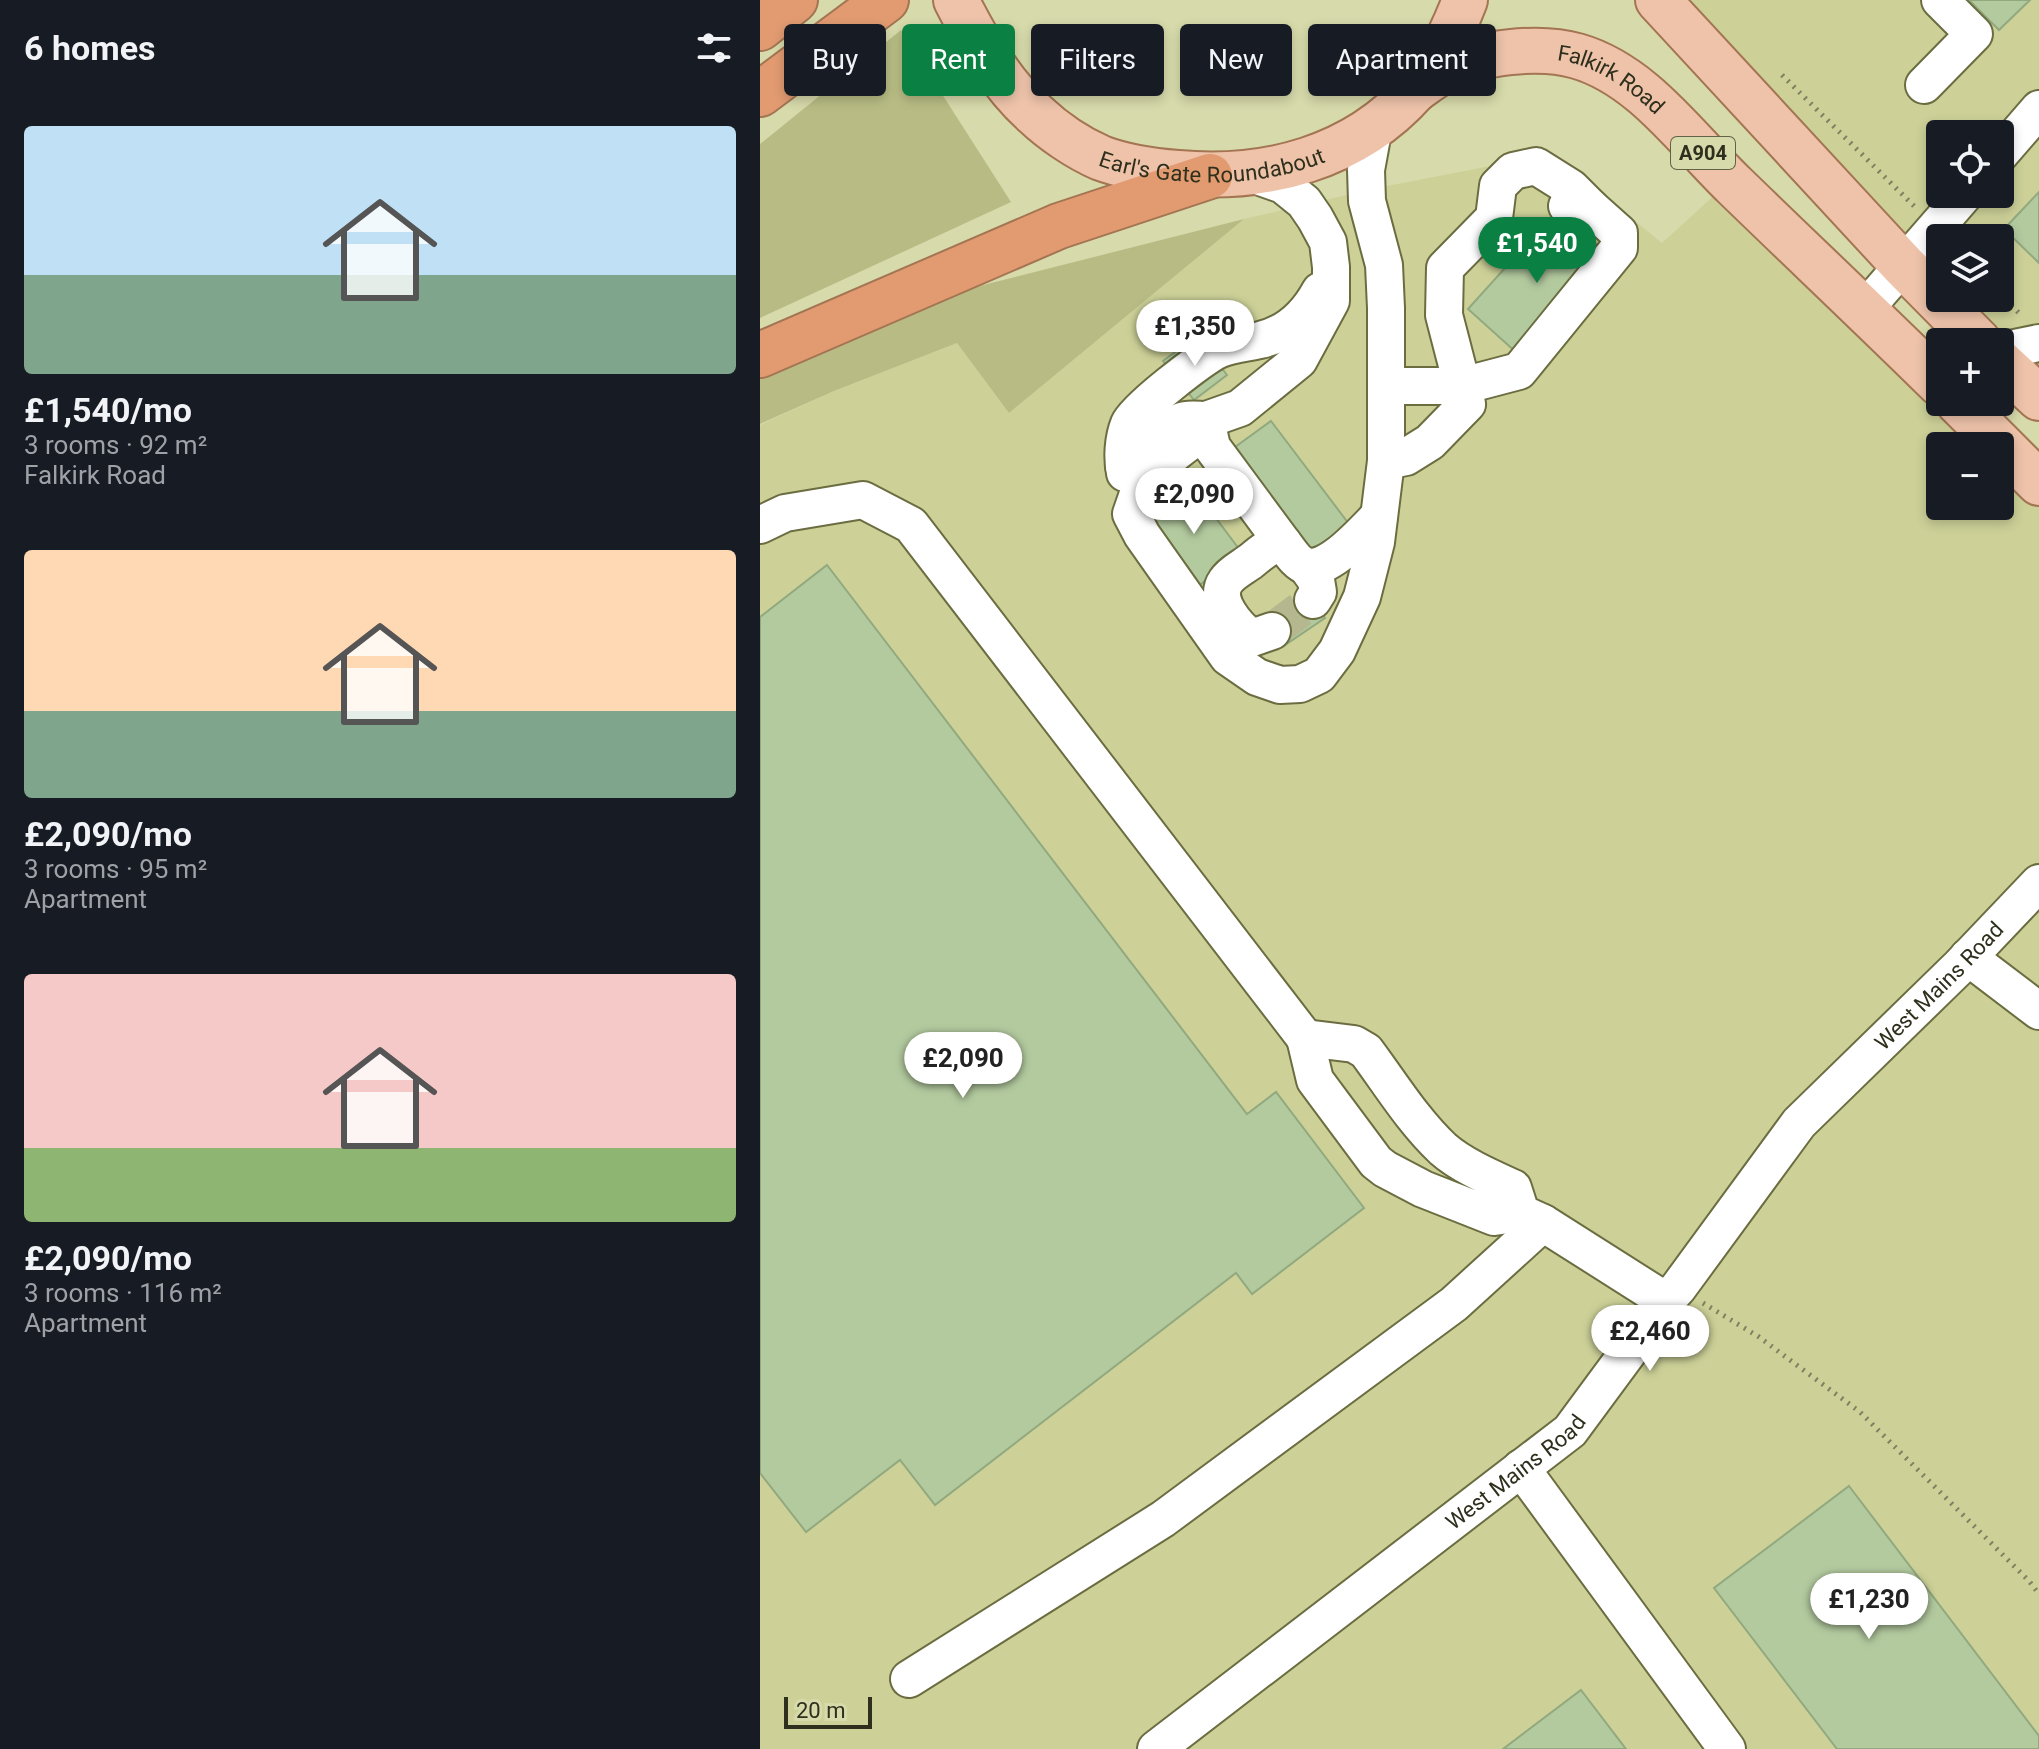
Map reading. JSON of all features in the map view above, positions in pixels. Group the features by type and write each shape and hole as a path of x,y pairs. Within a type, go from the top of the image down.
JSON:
{"highway":[{"path":"760,28 795,0"},
{"path":"760,94 886,0"},
{"path":"760,355 1059,226 1229,174"}],"main road":[{"name":"Earl's Gate Roundabout","path":"956,0 978,42 1008,86 1035,114 1066,138 1101,158 1150,170 1229,174 1288,167 1332,152 1374,126 1408,96"},
{"name":"Earl's Gate Roundabout","path":"1455,24 1465,0"},
{"path":"1658,0 1965,328"},
{"name":"Falkirk Road","path":"1496,55 1548,51 1577,56 1608,69 1644,94 1926,370"},
{"path":"2014,375 2039,398"},
{"path":"1972,416 2039,483"}],"street":[{"path":"1924,85 1974,34 1940,0"},
{"path":"2014,138 2039,109"},
{"path":"1331,267 1318,295 1283,332 1218,351 1151,399 1130,422 1125,443 1124,466 1131,514 1142,535 1228,657 1257,677 1280,685 1300,684 1319,675 1337,651 1362,597 1376,542 1386,461 1386,386 1384,265 1367,201 1366,170 1374,126"},
{"path":"1386,386 1462,386 1519,371 1619,248 1619,233 1571,188 1536,166 1513,171 1496,202 1445,268 1444,315 1462,386 1467,404 1430,442 1406,457 1386,461"},
{"path":"1124,466 1145,445 1185,420 1206,420 1240,408 1299,360 1331,301 1328,242 1304,202 1283,185 1229,174"},
{"path":"1939,224 1953,208"},
{"path":"1865,309 1926,239"},
{"path":"2014,348 2039,343"},
{"path":"1131,514 1149,473 1188,443 1206,420"},
{"path":"1206,420 1212,447 1301,570"},
{"path":"760,525 785,513 863,500 911,525 1305,1038 1315,1080 1376,1162 1423,1189 1494,1217 1532,1218 1672,1294"},
{"path":"1301,570 1323,565 1333,559 1379,516"},
{"path":"1272,631 1252,638 1240,630 1225,608 1222,594 1225,581 1272,545 1301,570"},
{"name":"West Mains Road","path":"1156,1749 1570,1431 1799,1123 2039,883"},
{"path":"1968,957 2039,1011"},
{"path":"1305,1038 1354,1044 1366,1051 1425,1130 1445,1151 1487,1177 1513,1188 1532,1218"},
{"path":"909,1679 1163,1519 1454,1304 1532,1218"},
{"path":"1521,1468 1727,1749"}],"path":[{"path":"1782,75 1932,224"},
{"path":"1672,1294 1759,1337 1860,1412 2018,1569 2039,1594"}],"shaded area":[{"path":"1658,0 2039,0 2039,394 2014,370 2014,328 1969,328 1952,312 2014,312 2014,224 1926,224 1926,287"},
{"path":"901,30 902,96 943,96 1011,202 760,318 760,144 819,96 886,96 886,42"},
{"path":"1552,154 1662,243 1730,181 1926,373 1926,416 1970,416 1987,432 1926,432 1926,520 2014,520 2014,459 2039,483 2039,1749 760,1749 760,425 834,391 957,343 1009,413 1244,219 1372,189"},
{"path":"1244,219 1009,413 957,343 760,424 760,375 940,296"}],"building":[{"path":"1969,0 2030,0 1999,30"},
{"path":"2039,192 2039,263 2014,239 2014,224 2009,224"},
{"path":"1571,221 1608,255 1518,354 1468,309 1542,227 1555,239"},
{"path":"1197,336 1227,375 1194,400 1163,361"},
{"path":"1271,421 1352,528 1313,558 1231,450"},
{"path":"1192,486 1242,553 1197,587 1147,520"},
{"path":"827,565 1247,1114 1276,1092 1364,1208 1252,1294 1236,1273 935,1505 900,1460 806,1532 760,1473 760,617"},
{"path":"1307,592 1325,618 1282,647 1265,622"},
{"path":"1849,1486 2039,1736 2039,1749 1837,1749 1714,1588"},
{"path":"1581,1690 1626,1749 1503,1749"}],"tunnel":[{"path":"1272,631 1313,600"}]}
